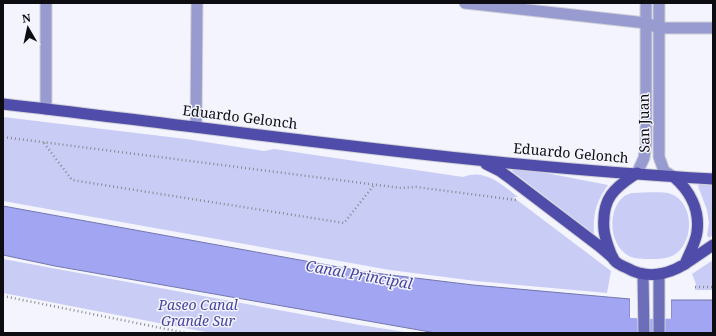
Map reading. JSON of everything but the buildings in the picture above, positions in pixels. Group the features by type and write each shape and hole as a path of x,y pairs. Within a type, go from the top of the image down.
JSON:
{"main road":[{"name":"Eduardo Gelonch","path":"3,104 474,160 713,179"},
{"name":"Eduardo Gelonch","path":"474,160 489,165 500,171 599,246 614,260"},
{"name":"San Juan","path":"614,260 605,236 605,208 611,194 638,173"},
{"name":"San Juan","path":"674,177 689,193 697,219 697,233 685,264"},
{"path":"614,260 632,271 643,274 668,273 685,264 713,245"},
{"path":"643,274 644,333"},
{"path":"659,333 660,274"}],"street":[{"path":"46,3 46,109"},
{"path":"196,127 197,3"},
{"path":"466,3 646,24 659,28 713,28"},
{"name":"San Juan","path":"638,173 644,158 646,144 646,3"},
{"name":"San Juan","path":"659,3 659,157 664,171 674,177"}],"path":[{"path":"3,137 401,188 416,187 516,200"},
{"path":"43,143 72,180 344,223 375,184"},
{"path":"695,287 713,287"},
{"path":"3,296 186,333"}],"green space":[{"path":"3,117 186,139 264,151 274,149 463,177 471,175 486,176 493,179 518,197 513,197 611,271 607,293 476,281 390,270 3,201"},
{"path":"515,167 608,185 596,208 594,234 512,171"},
{"path":"700,183 713,185 713,235 709,238 707,235 709,223 707,210 698,186"},
{"path":"657,192 671,194 679,199 684,206 688,214 688,233 681,249 674,255 659,259 636,258 629,256 622,251 617,244 612,228 614,211 623,197 632,193"},
{"name":"Paseo Canal Grande Sur","path":"3,259 360,325 411,333 211,333 3,293"},
{"path":"713,260 713,290 695,290 696,284 692,274"}],"water":[{"path":"3,206 366,272 473,285 630,299 630,333 436,333 55,266 3,255"},
{"path":"671,300 713,300 713,333 671,333"}],"pier":[{"path":"630,297 632,299 632,333 630,333"},
{"path":"671,298 671,333 669,333 669,300"}],"waterway":[{"name":"Canal Principal","path":"612,324 652,326 713,325"}]}
